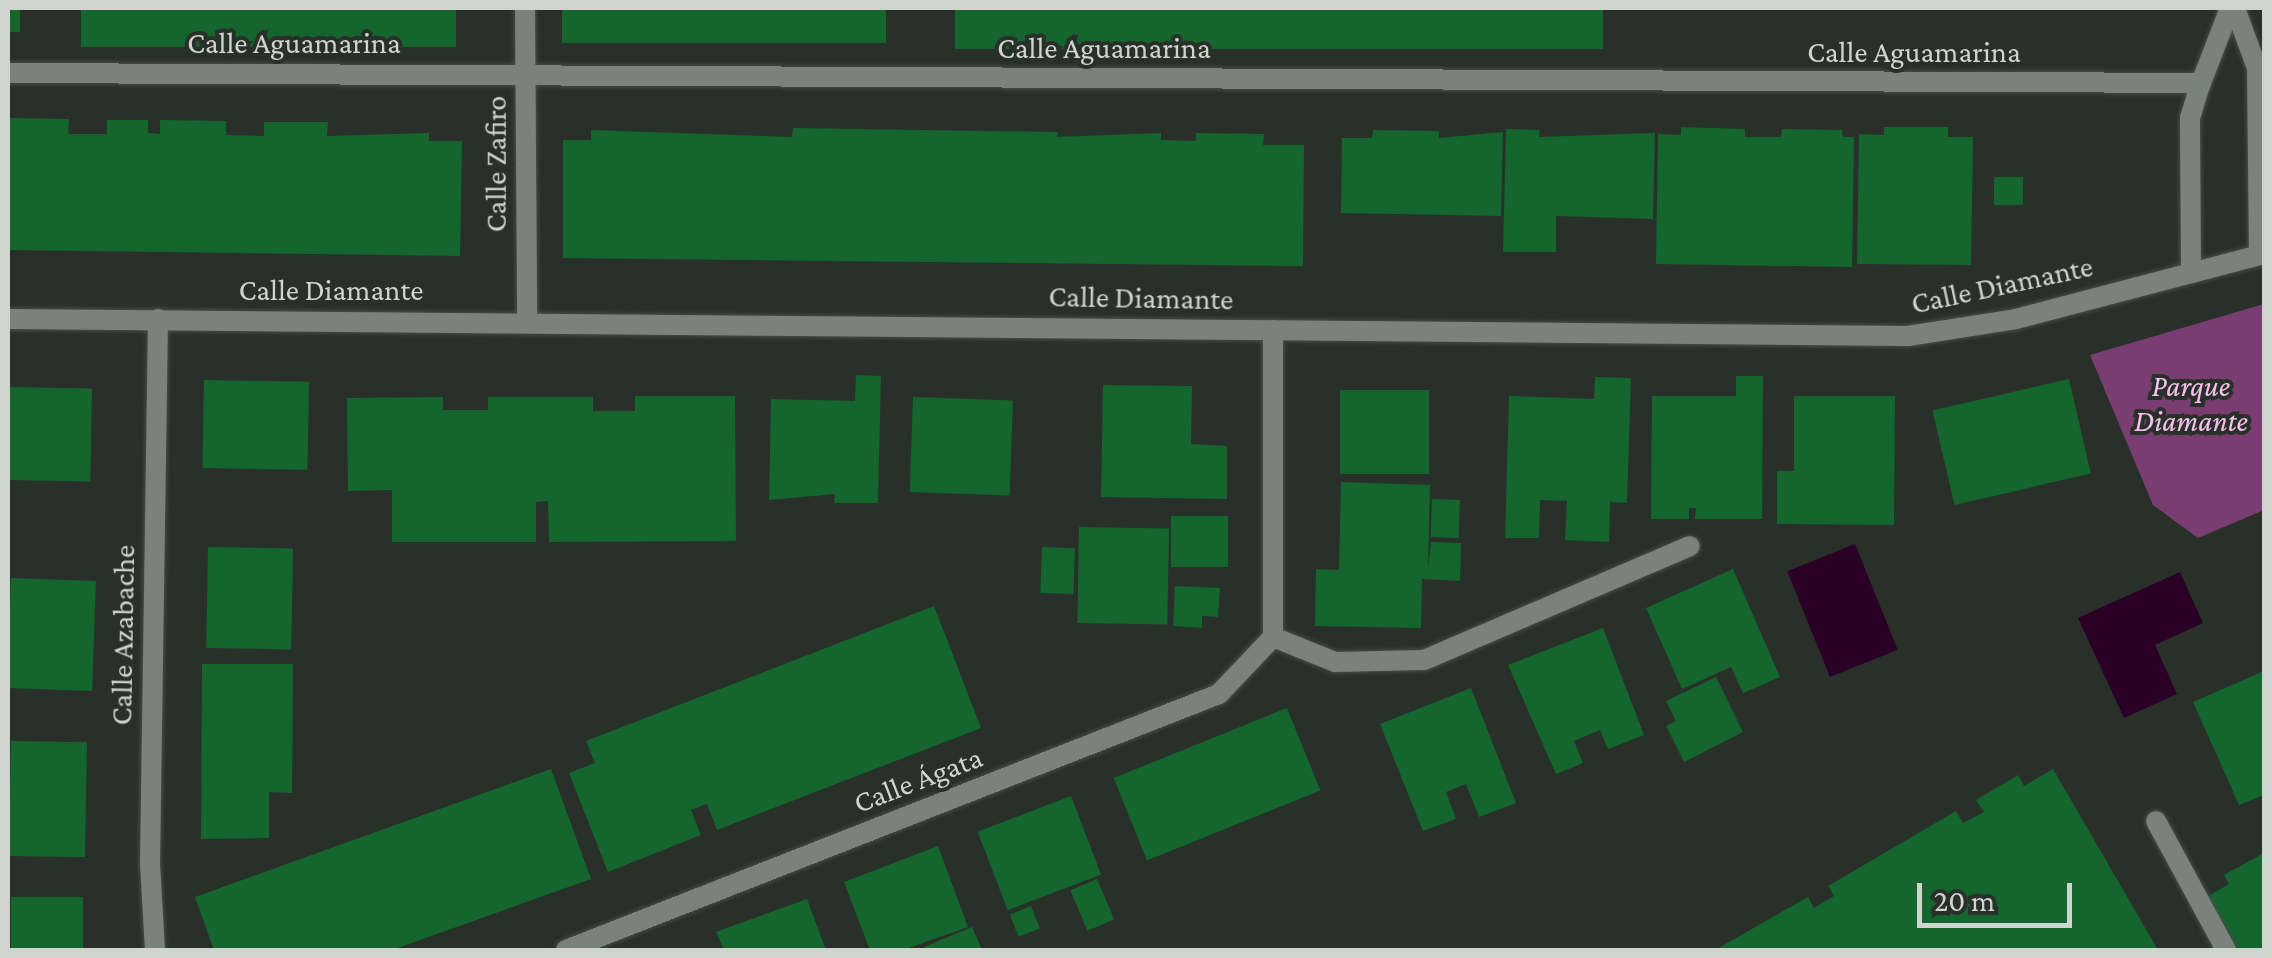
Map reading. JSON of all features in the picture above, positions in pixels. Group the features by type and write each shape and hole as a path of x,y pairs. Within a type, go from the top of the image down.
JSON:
{"street":[{"name":"Calle Zafiro","path":"525,8 528,321"},
{"path":"2192,270 2190,118 2232,8"},
{"path":"2232,8 2257,68 2262,255"},
{"name":"Calle Aguamarina","path":"8,73 2200,84"},
{"name":"Calle Diamante","path":"8,318 1908,336 2016,318 2262,255"},
{"name":"Calle Azabache","path":"154,950 150,864 158,319"},
{"path":"1273,330 1273,637 1335,662 1424,660 1690,546"},
{"name":"Calle Ágata","path":"566,950 1219,694 1273,637"},
{"path":"2156,822 2226,950"}],"green space":[{"name":"Parque Diamante","path":"2264,304 2264,510 2198,538 2153,505 2090,355"}],"shaded area":[{"path":"1855,544 1898,650 1830,677 1787,571"},
{"path":"2180,572 2203,623 2155,645 2177,694 2124,718 2078,618"}],"building":[{"path":"8,8 20,8 20,32 8,32"},
{"path":"81,8 456,8 456,47 81,47"},
{"path":"562,8 886,8 886,43 562,43"},
{"path":"955,8 1603,8 1603,49 955,49"},
{"path":"9,118 69,119 68,134 107,134 107,120 148,120 148,133 160,134 160,120 226,121 226,135 264,136 264,122 328,122 327,136 429,133 429,141 462,141 460,256 8,250"},
{"path":"1681,127 1745,129 1745,137 1781,137 1782,129 1842,130 1843,137 1854,137 1852,267 1656,264 1658,134 1681,135"},
{"path":"1884,127 1948,127 1948,137 1973,137 1971,265 1857,264 1859,134 1884,135"},
{"path":"793,128 1058,132 1057,137 1161,133 1161,140 1196,141 1196,133 1264,134 1263,145 1304,145 1303,266 563,258 563,140 591,140 591,130 792,137"},
{"path":"1506,129 1540,130 1539,137 1655,133 1653,219 1556,216 1556,252 1503,252"},
{"path":"1373,130 1439,131 1439,138 1503,132 1501,216 1341,213 1342,138 1372,138"},
{"path":"1994,177 2023,177 2023,205 1994,205"},
{"path":"856,375 881,376 878,503 834,503 835,494 769,500 771,399 855,401"},
{"path":"1736,376 1763,376 1762,519 1695,519 1696,508 1689,508 1689,519 1651,519 1652,396 1736,396"},
{"path":"1595,377 1631,378 1627,503 1610,502 1609,542 1565,540 1567,501 1540,500 1539,538 1505,538 1509,396 1594,399"},
{"path":"2069,379 2091,474 1954,505 1933,410"},
{"path":"204,380 309,382 307,470 202,468"},
{"path":"1103,385 1192,386 1191,444 1227,446 1227,499 1101,497"},
{"path":"8,387 92,388 90,481 8,480"},
{"path":"1340,390 1429,390 1429,474 1340,474"},
{"path":"635,396 735,396 736,541 549,542 548,501 536,502 536,542 392,542 392,490 348,491 347,398 443,397 443,410 488,410 488,397 593,397 593,411 635,411"},
{"path":"1794,396 1895,396 1894,525 1777,524 1777,471 1794,471"},
{"path":"913,397 1013,400 1010,495 910,492"},
{"path":"1341,482 1430,485 1428,568 1431,542 1461,543 1460,581 1422,579 1421,628 1315,626 1316,569 1339,570"},
{"path":"1432,499 1460,500 1459,538 1431,537"},
{"path":"1171,516 1228,516 1228,567 1171,567"},
{"path":"1079,527 1169,529 1167,625 1077,623"},
{"path":"208,547 293,548 291,649 206,648"},
{"path":"1042,547 1075,548 1073,594 1040,593"},
{"path":"1733,569 1780,677 1743,693 1731,667 1682,689 1646,608"},
{"path":"11,578 96,581 92,691 8,688"},
{"path":"1175,586 1220,588 1218,617 1202,616 1202,628 1173,626"},
{"path":"934,606 981,728 717,830 707,804 691,810 701,835 608,872 569,773 595,763 586,741"},
{"path":"1603,628 1644,735 1608,749 1600,730 1574,741 1583,763 1556,774 1508,665"},
{"path":"202,664 293,664 292,793 269,792 269,838 201,839"},
{"path":"2264,671 2264,795 2239,805 2193,702"},
{"path":"1716,677 1743,732 1684,762 1666,726 1676,721 1666,701"},
{"path":"1471,688 1516,803 1479,817 1466,784 1446,792 1456,819 1423,831 1380,724"},
{"path":"1287,708 1320,791 1147,861 1114,778"},
{"path":"11,741 87,742 85,857 9,856"},
{"path":"551,769 591,879 392,950 214,950 195,897"},
{"path":"2053,769 2158,950 1715,950 1808,897 1814,908 1834,896 1828,886 1956,811 1963,823 1984,812 1976,800 2018,775 2024,786"},
{"path":"1071,796 1101,874 1008,910 978,832"},
{"path":"938,846 968,927 903,950 870,950 844,882"},
{"path":"2264,853 2264,950 2228,950 2200,901 2229,884 2224,875"},
{"path":"1097,879 1114,920 1087,931 1070,890"},
{"path":"11,897 83,897 83,950 11,950"},
{"path":"807,899 826,950 724,950 716,932"},
{"path":"1031,906 1040,928 1019,937 1010,915"},
{"path":"972,927 982,950 924,947"}]}
